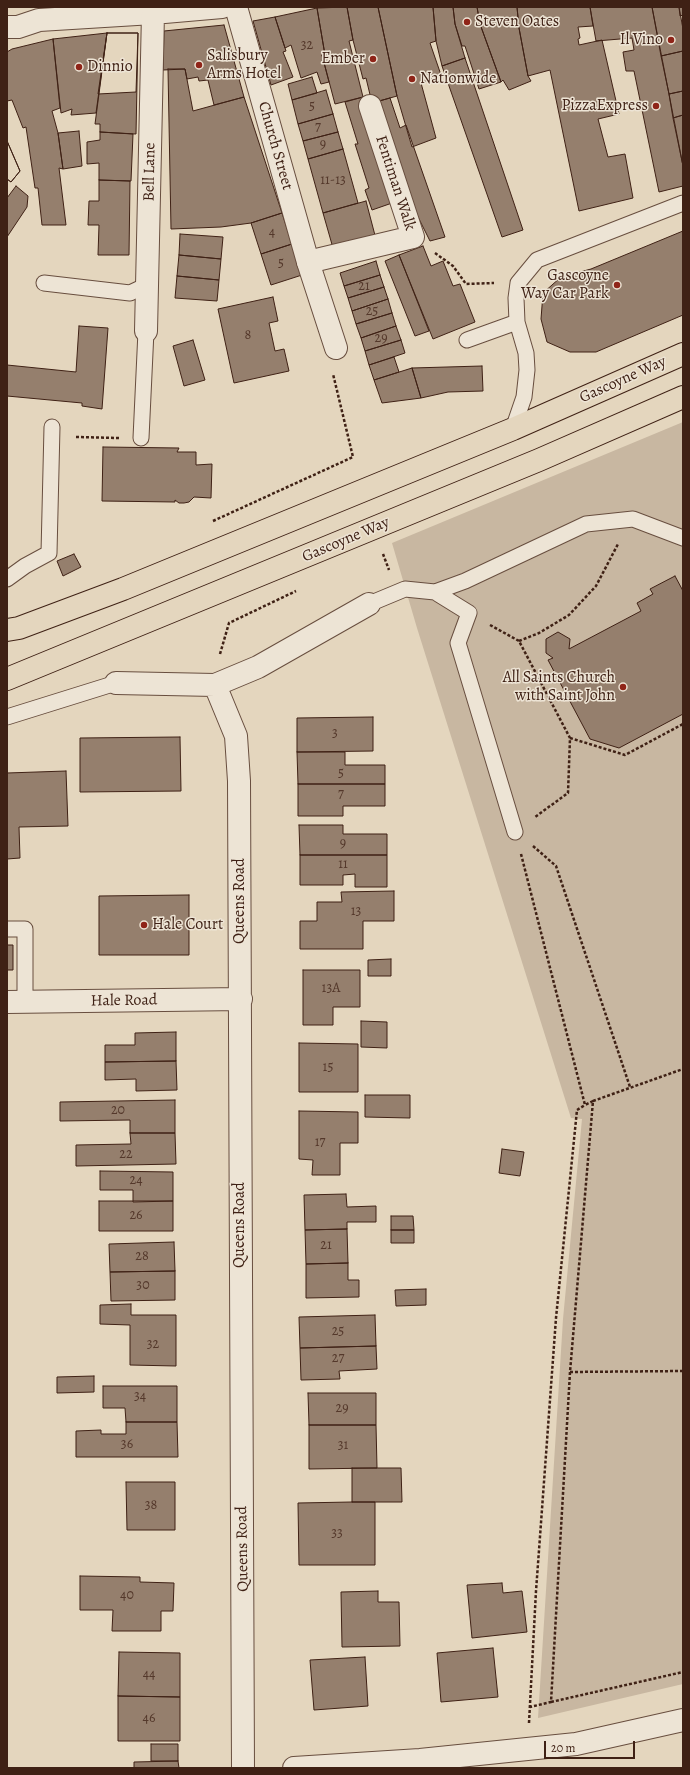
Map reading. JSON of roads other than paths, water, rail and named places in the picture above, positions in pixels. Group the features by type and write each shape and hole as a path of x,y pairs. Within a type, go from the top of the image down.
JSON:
{"highway":[{"name":"Gascoyne Way","path":"7,630 19,628 123,589 513,429 683,354"},
{"name":"Gascoyne Way","path":"7,679 531,463 683,397"}],"street":[{"path":"11,32 39,20 222,7"},
{"name":"Church Street","path":"236,7 308,262 336,348"},
{"name":"Bell Lane","path":"146,332 153,13"},
{"name":"Fentiman Walk","path":"308,262 413,237 370,106"},
{"path":"116,683 215,686 258,667 369,604"},
{"name":"Queens Road","path":"215,686 236,736 239,781 243,1768"},
{"name":"Hale Road","path":"16,1002 241,999"},
{"path":"294,1768 420,1760 576,1744 683,1720"}],"lane":[{"path":"513,429 524,397 527,370 525,348 517,322 516,298 518,283 537,260 683,204"},
{"path":"44,283 130,293 147,284"},
{"path":"467,340 517,322"},
{"path":"141,438 146,332"},
{"path":"7,579 25,566 49,553 52,431"},
{"path":"369,604 405,589 435,592 465,581 586,524 633,518 683,538"},
{"path":"435,592 469,613 458,643 515,832"},
{"path":"7,717 116,683"},
{"path":"7,929 25,929 16,1002"}],"place":[{"name":"Steven Oates","path":"467,22"},
{"name":"Il Vino","path":"671,40"},
{"name":"Ember","path":"373,59"},
{"name":"Salisbury Arms Hotel","path":"199,65"},
{"name":"Dinnio","path":"79,67"},
{"name":"Nationwide","path":"412,79"},
{"name":"PizzaExpress","path":"656,106"},
{"name":"Gascoyne Way Car Park","path":"617,285"},
{"name":"All Saints Church with Saint John","path":"623,687"},
{"name":"Hale Court","path":"144,925"}]}
